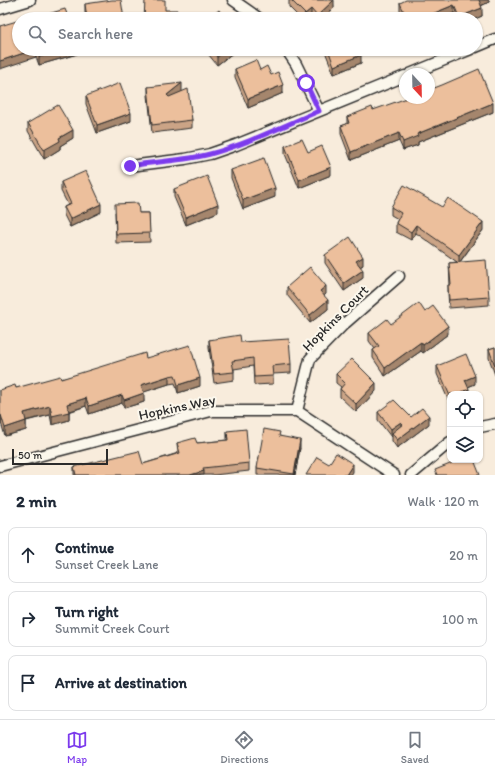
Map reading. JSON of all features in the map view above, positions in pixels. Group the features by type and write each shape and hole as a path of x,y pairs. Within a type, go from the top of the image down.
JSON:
{"street":[{"path":"234,0 250,12"},
{"path":"0,9 25,1"},
{"path":"483,44 495,39"},
{"path":"291,56 319,111"},
{"path":"425,68 454,56"},
{"path":"130,166 185,159 210,154 236,145 399,78"},
{"name":"Hopkins Court","path":"297,411 310,359 343,325 399,276"},
{"name":"Hopkins Way","path":"0,466 211,411 297,411"},
{"path":"297,411 394,475"},
{"path":"483,426 495,424"},
{"path":"411,475 447,445"}],"building":[{"path":"121,0 123,12 86,12 85,4"},
{"path":"145,0 165,0 165,10 177,10 177,12 144,12"},
{"path":"291,0 334,0 321,12 314,12 311,9 307,12 303,12"},
{"path":"406,0 479,0 482,8 472,12 457,12 454,5 437,12 404,12 400,3"},
{"path":"65,9 66,12 55,12"},
{"path":"12,22 12,56 15,56 0,61 0,26"},
{"path":"330,56 359,56 334,66"},
{"path":"256,60 260,70 267,66 271,75 278,72 283,85 248,99 235,69"},
{"path":"479,69 493,103 417,134 418,136 403,142 399,133 351,152 341,126 349,123 347,117 372,107 373,110 399,101 399,104 435,104 435,88"},
{"path":"120,83 131,113 97,125 86,96"},
{"path":"182,83 167,95 169,97 188,89 192,120 152,125 148,87"},
{"path":"58,105 73,130 59,138 60,141 44,150 28,123"},
{"path":"302,139 308,152 322,146 331,167 299,180 285,146"},
{"path":"264,158 275,188 243,200 231,170"},
{"path":"86,171 101,204 70,219 64,207 71,204 61,182"},
{"path":"207,176 218,204 186,217 174,189"},
{"path":"404,185 442,207 448,198 483,222 459,255 416,225 411,232 396,223 401,213 391,207"},
{"path":"138,203 139,213 149,213 150,233 116,234 115,204"},
{"path":"350,237 363,257 356,261 363,270 344,283 325,255"},
{"path":"486,260 489,297 449,300 448,285 451,285 449,263"},
{"path":"310,267 326,286 320,291 328,300 310,315 287,287"},
{"path":"419,303 425,312 433,306 448,326 423,345 421,342 385,368 373,350 379,346 369,333 387,319 391,324"},
{"path":"240,335 241,342 289,339 291,364 272,366 273,376 254,377 253,358 232,361 234,372 214,374 209,340"},
{"path":"190,345 200,378 178,385 175,375 169,376 141,385 144,393 124,400 122,395 89,406 86,398 67,404 69,412 52,416 50,406 24,413 26,421 5,428 0,415 0,390 15,385 16,388 60,376 61,379 145,353 146,358"},
{"path":"495,347 495,366 489,349"},
{"path":"466,354 475,376 465,380 469,389 464,391 448,391 437,366"},
{"path":"352,359 376,383 356,404 340,389 345,383 336,374"},
{"path":"394,400 411,417 422,408 429,416 397,440 392,433 403,424 401,422 391,429 378,412"},
{"path":"246,429 249,463 203,468 204,471 190,475 76,475 74,467 139,451 143,464 180,453 177,443 195,438 197,443 228,440 227,431"},
{"path":"264,429 280,432 279,436 300,440 294,474 257,468"},
{"path":"336,453 353,464 346,475 306,475 317,457 329,464"},
{"path":"452,463 475,463 480,475 437,475 435,470"}],"route":[{"path":"130,166 150,162 185,159 210,154 319,111 306,83"}]}
